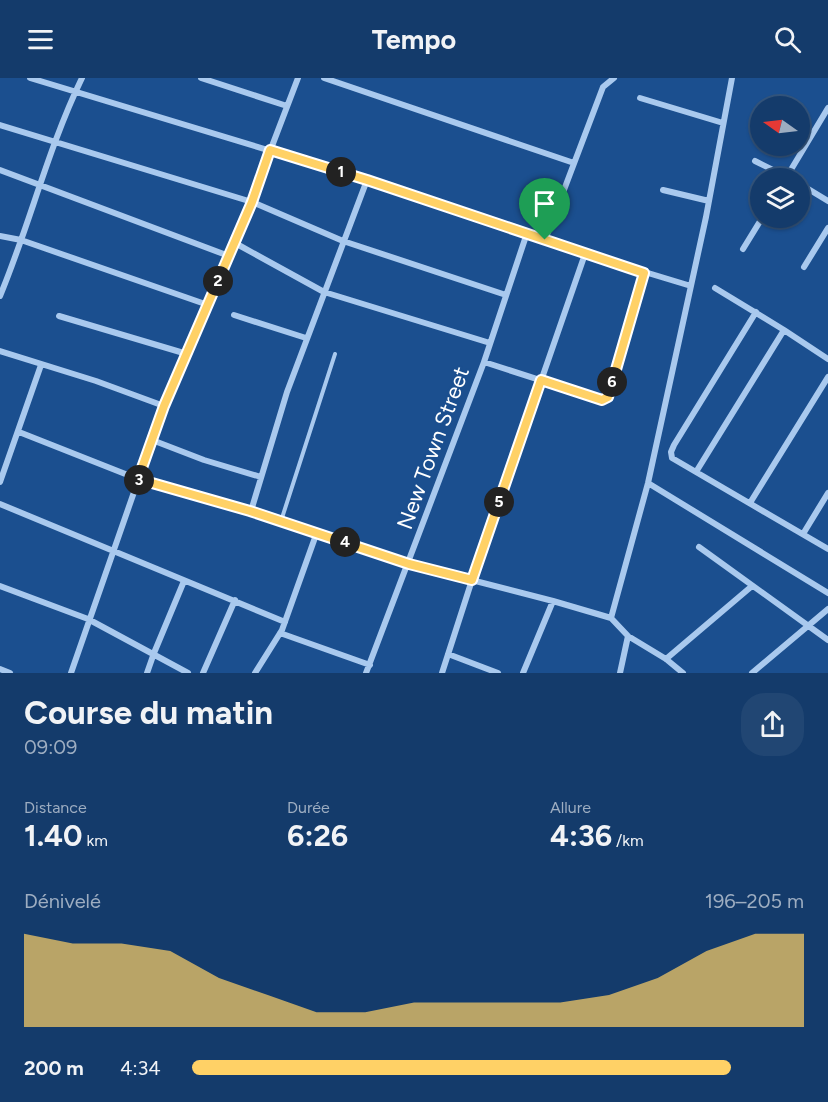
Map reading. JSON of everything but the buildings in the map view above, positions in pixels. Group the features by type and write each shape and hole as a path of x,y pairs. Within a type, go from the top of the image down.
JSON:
{"street":[{"path":"30,78 367,180 585,254 691,286"},
{"path":"0,296 39,186 82,78"},
{"path":"201,78 288,106"},
{"path":"72,672 88,619 164,406 252,202 298,78"},
{"path":"324,78 574,163"},
{"path":"545,240 603,87 614,78"},
{"path":"611,618 648,483 709,201 732,78"},
{"path":"640,98 723,123"},
{"path":"793,168 828,108"},
{"path":"0,125 252,202 343,241 506,295"},
{"path":"755,161 768,168"},
{"path":"0,170 229,256"},
{"path":"250,511 286,392 367,180"},
{"path":"663,190 709,201"},
{"path":"810,190 828,201"},
{"path":"743,249 756,228"},
{"path":"804,267 828,228"},
{"name":"New Town Street","path":"366,673 484,362 527,233"},
{"path":"0,236 21,240 208,305"},
{"path":"235,243 324,292 490,343"},
{"path":"442,673 585,254"},
{"path":"484,362 602,400 608,397 644,273"},
{"path":"715,288 828,359"},
{"path":"756,312 674,445 672,458 828,549"},
{"path":"234,315 306,338"},
{"path":"58,316 187,354"},
{"path":"696,472 784,330"},
{"path":"0,351 96,381 164,406"},
{"path":"0,482 41,365"},
{"path":"750,503 828,377"},
{"path":"18,432 138,479 250,511 409,564 554,600 611,618 628,636 666,659 683,673"},
{"path":"152,440 204,460 261,477"},
{"path":"648,483 828,593"},
{"path":"803,534 828,493"},
{"path":"0,504 285,622"},
{"path":"255,673 285,622 316,532"},
{"path":"699,547 828,640"},
{"path":"147,673 184,581"},
{"path":"0,586 88,619 188,673"},
{"path":"666,659 752,586"},
{"path":"203,673 235,600"},
{"path":"523,673 554,600"},
{"path":"752,673 828,609"},
{"path":"280,633 370,665"},
{"path":"620,673 628,636"},
{"path":"448,654 498,673"},
{"path":"0,669 10,673"}],"lane":[{"path":"281,521 335,354"}],"route":[{"path":"270,150 545,240 644,273 608,397 602,400 541,380 472,580 409,564 250,511 138,479 164,406 252,202 270,150"}]}
